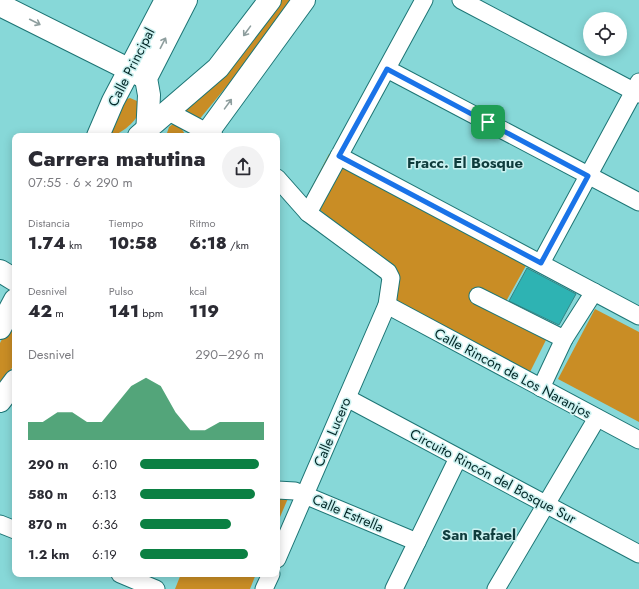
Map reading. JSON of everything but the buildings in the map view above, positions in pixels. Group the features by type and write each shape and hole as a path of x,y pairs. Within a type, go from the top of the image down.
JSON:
{"main road":[{"name":"Calle Principal","path":"138,74 166,0"},
{"name":"Calle Principal","path":"100,133 186,0"},
{"path":"145,133 218,68 270,0"},
{"path":"209,133 304,0"},
{"path":"0,5 138,74"},
{"name":"Calle Principal","path":"138,74 150,95 145,133"},
{"path":"0,271 12,278"},
{"path":"0,328 12,306"},
{"path":"0,401 12,385"}],"street":[{"path":"308,213 424,0"},
{"path":"461,0 637,89 541,263"},
{"path":"387,69 639,202"},
{"path":"170,112 205,133"},
{"path":"339,156 639,316"},
{"name":"Calle Lucero","path":"280,182 308,213 388,272 391,278 387,305 280,553"},
{"path":"541,388 564,339 594,292"},
{"path":"478,296 564,339"},
{"name":"Calle Rincón de Los Naranjos","path":"387,305 639,440"},
{"name":"Circuito Rincón del Bosque Sur","path":"347,398 639,554"},
{"path":"497,589 597,418"},
{"path":"394,589 458,458"},
{"name":"Calle Estrella","path":"280,490 296,491 417,542"},
{"path":"0,524 12,529"},
{"path":"127,577 156,589"},
{"path":"264,589 270,577"}],"shaded area":[{"path":"278,0 291,0 231,81 198,121 183,112"},
{"path":"130,98 137,101 140,112 122,131 119,133 108,133 124,100"},
{"path":"174,123 180,126 184,133 167,133 169,127"},
{"path":"329,154 528,262 499,314 547,338 528,376 385,298 384,264 306,198"},
{"path":"595,309 639,332 639,422 558,379"},
{"path":"12,320 12,368 0,387 0,343"},
{"path":"280,494 289,496 280,517"},
{"path":"180,577 255,577 250,589 175,589"}],"district":[{"name":"Fracc. El Bosque","path":"465,163"},
{"name":"San Rafael","path":"479,535"}],"route":[{"path":"387,69 488,122 588,176 541,263 339,156 387,69"}]}
